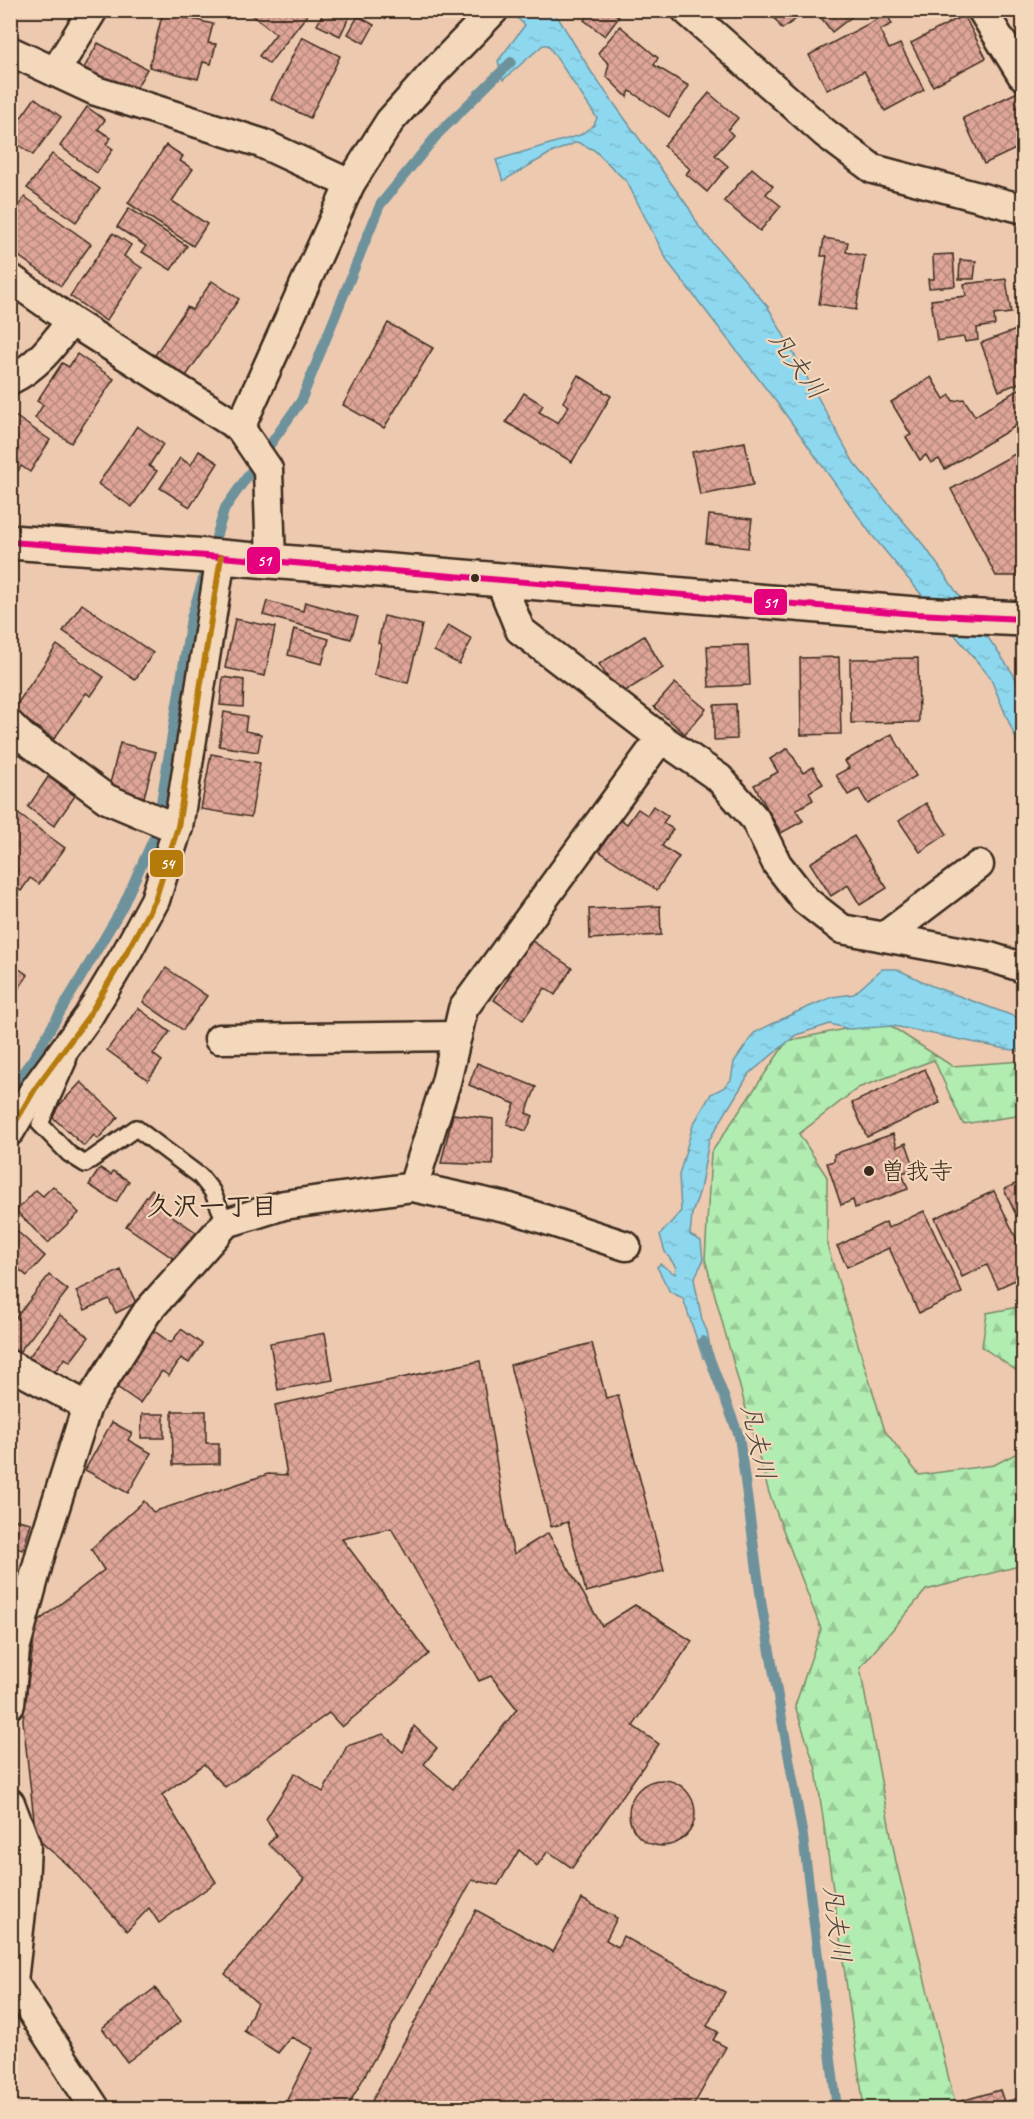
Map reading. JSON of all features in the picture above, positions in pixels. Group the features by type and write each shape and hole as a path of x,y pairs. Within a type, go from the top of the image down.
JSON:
{"main road":[{"path":"10,542 916,614 1023,619"}],"street":[{"path":"55,72 93,10"},
{"path":"982,10 1022,75"},
{"path":"240,428 350,184 390,121 490,14"},
{"path":"702,15 825,133 873,169 1023,209"},
{"path":"10,51 96,91 261,143 350,184"},
{"path":"10,278 71,321 240,428 268,469 272,562"},
{"path":"10,380 24,373 45,356 71,321"},
{"path":"10,1131 35,1089 88,1017 155,900 221,557"},
{"path":"500,580 520,630 661,738 719,778 755,819 777,864 805,900 842,929 990,957 1023,968"},
{"path":"10,725 21,736 107,799 171,825"},
{"path":"413,1187 446,1082 464,1009 661,738"},
{"path":"884,937 979,865"},
{"path":"219,1039 457,1036"},
{"path":"10,1704 15,1649 43,1545 87,1406 147,1312 226,1223 284,1205 413,1187 510,1208 626,1246"},
{"path":"10,1365 87,1406"},
{"path":"10,1803 26,1845 24,1886 12,1980 95,2109"}],"lane":[{"path":"61,1053 68,1062 40,1124 69,1154 85,1164 136,1128 200,1176 212,1191 226,1223"}],"green space":[{"path":"883,1021 952,1066 1023,1061 1023,1115 963,1124 934,1060 858,1088 799,1134 827,1177 827,1245 885,1431 919,1475 994,1465 1023,1450 1023,1565 926,1590 860,1668 896,1862 956,2108 864,2108 816,1769 795,1706 821,1629 769,1493 705,1259 711,1153 787,1041"},
{"path":"1024,1306 1023,1375 982,1347 987,1313"}],"water":[{"path":"509,11 550,11 559,19 592,73 689,208 700,228 768,307 854,463 926,548 1014,675 1023,696 1023,756 990,677 871,534 781,408 668,262 627,182 594,150 577,142 549,154 503,181 496,160 580,135 594,125 597,118 548,45 543,45 503,80 498,61 525,25"},
{"path":"882,969 897,969 932,986 1023,1018 1023,1051 894,1026 849,1029 830,1024 796,1035 749,1074 709,1140 700,1190 692,1214 690,1235 701,1241 703,1261 694,1279 711,1352 703,1358 683,1298 670,1292 657,1267 660,1264 675,1274 676,1267 665,1252 660,1235 681,1211 679,1175 693,1125 711,1094 723,1088 731,1080 734,1062 754,1033 832,997 854,994"}],"building":[{"path":"245,10 311,10 269,64 259,56 276,34"},
{"path":"325,10 346,10 351,13 340,36 317,25"},
{"path":"592,10 611,10 619,17 605,36 584,20"},
{"path":"769,10 807,10 807,11 782,29"},
{"path":"815,10 851,10 854,15 832,32"},
{"path":"163,12 213,24 208,43 216,44 211,64 203,62 198,79 149,67"},
{"path":"887,14 892,24 880,30 889,49 900,44 924,90 885,111 864,71 827,90 809,55"},
{"path":"964,15 986,58 933,86 911,43"},
{"path":"358,16 374,25 364,43 348,34"},
{"path":"620,26 658,58 654,65 689,86 669,117 630,91 627,97 606,76 609,64 598,53"},
{"path":"302,37 340,56 310,118 271,99"},
{"path":"98,43 147,69 133,94 84,68"},
{"path":"1024,89 1024,145 984,164 963,118"},
{"path":"709,93 738,118 728,130 733,135 715,155 728,166 707,192 686,174 690,169 664,146"},
{"path":"35,98 61,117 33,155 10,139 10,133"},
{"path":"87,107 105,120 98,129 111,138 106,144 113,149 97,173 60,146"},
{"path":"166,145 183,156 180,161 193,169 172,201 207,224 193,246 128,203"},
{"path":"52,154 100,189 76,222 27,188"},
{"path":"752,168 773,186 766,194 781,206 760,231 724,201"},
{"path":"25,197 91,244 61,286 10,250 10,217"},
{"path":"129,208 187,246 171,270 142,252 146,246 117,227"},
{"path":"113,233 131,245 124,256 142,268 106,321 70,296"},
{"path":"824,238 848,242 846,252 865,256 856,310 819,304 827,256 821,256"},
{"path":"953,254 955,286 929,288 928,279 934,279 933,255"},
{"path":"960,260 976,261 974,279 959,279"},
{"path":"1006,279 1011,313 994,315 995,325 977,328 978,340 965,342 964,337 937,341 931,300 966,296 964,284"},
{"path":"212,281 239,299 186,376 155,355 187,307 192,310"},
{"path":"388,323 433,348 384,428 343,405"},
{"path":"1024,327 1024,381 999,391 981,343"},
{"path":"77,354 114,379 71,443 35,418 43,405 37,401 62,363 69,367"},
{"path":"578,375 611,396 572,462 506,422 524,393 543,405 539,412 558,423 569,406 563,402"},
{"path":"931,377 944,399 950,395 953,401 964,399 975,416 1022,387 1024,421 945,469 939,459 931,463 926,455 920,460 906,437 911,435 891,402"},
{"path":"15,416 50,440 30,472 21,466 12,481 10,423"},
{"path":"137,426 163,444 149,466 157,471 132,507 98,484"},
{"path":"745,442 753,485 700,495 692,452"},
{"path":"1024,449 1024,576 996,576 951,489"},
{"path":"199,451 218,463 190,507 160,488 180,458 191,465"},
{"path":"709,515 752,519 748,548 706,543"},
{"path":"267,601 303,611 305,602 358,617 351,639 263,615"},
{"path":"82,604 153,653 135,680 63,631"},
{"path":"384,616 422,625 408,683 374,675"},
{"path":"235,619 275,627 265,676 225,668"},
{"path":"448,625 472,639 459,664 434,651"},
{"path":"294,629 329,639 322,664 288,655"},
{"path":"644,636 663,668 619,695 599,664"},
{"path":"57,645 104,677 91,696 86,693 54,739 13,710"},
{"path":"748,645 750,685 709,687 707,646"},
{"path":"839,657 841,734 801,735 800,658"},
{"path":"918,658 919,722 851,723 850,659"},
{"path":"223,677 244,680 243,707 220,705"},
{"path":"675,683 706,709 685,734 654,707"},
{"path":"736,704 737,739 714,740 714,705"},
{"path":"224,712 247,716 245,731 261,734 258,752 219,746"},
{"path":"892,734 916,776 868,804 859,789 848,795 836,775 849,768 845,761"},
{"path":"120,743 156,752 144,797 109,788"},
{"path":"788,748 803,773 813,767 823,784 809,792 813,800 796,810 803,821 781,833 754,785 778,772 770,759"},
{"path":"211,754 260,763 251,817 201,809"},
{"path":"48,777 75,796 54,826 28,807"},
{"path":"926,803 947,834 920,852 899,821"},
{"path":"653,806 668,816 663,823 673,829 662,846 679,857 657,890 599,851 620,819 627,824 638,809 647,815"},
{"path":"10,808 65,848 39,884 30,878 21,891 10,884"},
{"path":"854,836 887,888 860,905 848,885 831,896 810,863"},
{"path":"660,906 661,935 590,939 589,909"},
{"path":"525,936 572,968 555,995 545,988 523,1020 494,1000 510,975 502,970"},
{"path":"10,963 28,975 11,1000 10,999"},
{"path":"166,968 207,996 183,1030 143,1002"},
{"path":"138,1008 170,1032 153,1054 162,1061 148,1080 107,1050"},
{"path":"477,1063 536,1087 526,1113 533,1116 526,1131 507,1124 515,1104 469,1085"},
{"path":"925,1069 940,1103 867,1137 852,1103"},
{"path":"81,1082 118,1117 98,1139 94,1135 84,1146 50,1115"},
{"path":"453,1114 493,1119 493,1165 441,1163"},
{"name":"曽我寺","path":"893,1134 897,1147 906,1143 915,1169 902,1173 908,1189 855,1208 853,1200 841,1205 827,1163 834,1161 834,1154"},
{"path":"100,1168 111,1175 113,1171 129,1181 116,1202 89,1185"},
{"path":"1024,1180 1024,1232 1004,1189"},
{"path":"53,1186 79,1213 48,1243 16,1211 36,1190 43,1196"},
{"path":"152,1189 162,1196 155,1204 197,1233 177,1261 126,1226"},
{"path":"994,1191 1024,1255 1024,1276 998,1288 987,1265 962,1277 935,1218"},
{"path":"924,1211 962,1293 919,1313 889,1248 847,1267 837,1246 886,1222 888,1228"},
{"path":"10,1225 45,1256 27,1276 10,1262"},
{"path":"121,1270 136,1303 116,1313 109,1299 85,1310 76,1291"},
{"path":"49,1275 68,1290 17,1355 10,1350 10,1325"},
{"path":"60,1315 89,1337 70,1362 65,1358 52,1375 28,1358"},
{"path":"146,1325 171,1343 181,1329 202,1344 189,1363 181,1358 169,1376 162,1371 140,1403 114,1385"},
{"path":"325,1333 333,1380 278,1390 270,1343"},
{"path":"592,1343 606,1398 618,1395 664,1571 586,1592 568,1522 551,1527 510,1365"},
{"path":"480,1361 507,1527 514,1554 548,1533 602,1626 635,1605 692,1641 633,1726 659,1744 572,1868 548,1851 537,1866 519,1850 498,1885 472,1880 347,2108 283,2108 313,2048 291,2037 278,2053 244,2031 257,2003 225,1974 304,1879 268,1844 276,1835 266,1819 295,1773 323,1792 347,1746 383,1734 403,1752 414,1726 437,1748 424,1764 453,1789 517,1709 491,1676 479,1681 391,1528 342,1539 429,1654 342,1727 329,1713 225,1787 204,1764 162,1795 216,1882 159,1923 149,1908 127,1931 68,1865 36,1838 23,1720 36,1623 104,1570 91,1549 144,1501 153,1512 268,1474 287,1475 275,1405"},
{"path":"172,1411 206,1411 206,1443 219,1443 219,1464 173,1465"},
{"path":"142,1414 164,1414 164,1438 141,1438"},
{"path":"112,1422 132,1433 128,1440 151,1453 128,1493 85,1470"},
{"path":"13,1519 31,1523 23,1550 10,1546 10,1526"},
{"path":"10,1556 17,1558 13,1576 10,1575"},
{"path":"662,1780 675,1783 685,1790 692,1800 695,1813 692,1826 685,1836 675,1843 662,1846 649,1843 639,1836 632,1826 629,1813 632,1800 639,1790 649,1783"},
{"path":"582,1899 617,1918 606,1940 618,1947 623,1936 725,1992 707,2026 718,2032 713,2040 726,2047 692,2108 368,2108 476,1910 553,1952"},
{"path":"155,1988 181,2021 127,2062 102,2028"},
{"path":"1000,2090 1004,2102 1024,2097 1024,2108 956,2108 954,2103"}],"waterway":[{"path":"10,1089 32,1060 122,908 156,833 191,618 225,508 301,401 380,205 438,134 511,62"},
{"name":"凡夫川","path":"703,1341 739,1436 762,1607 803,1837 837,2108"}],"transit line":[{"name":"51","path":"10,542 916,614 1024,619"},
{"name":"54","path":"10,1131 35,1089 88,1017 155,900 178,827 221,557"}],"place":[{"name":"曽我寺","path":"869,1171"}],"district":[{"name":"久沢一丁目","path":"212,1206"}]}
